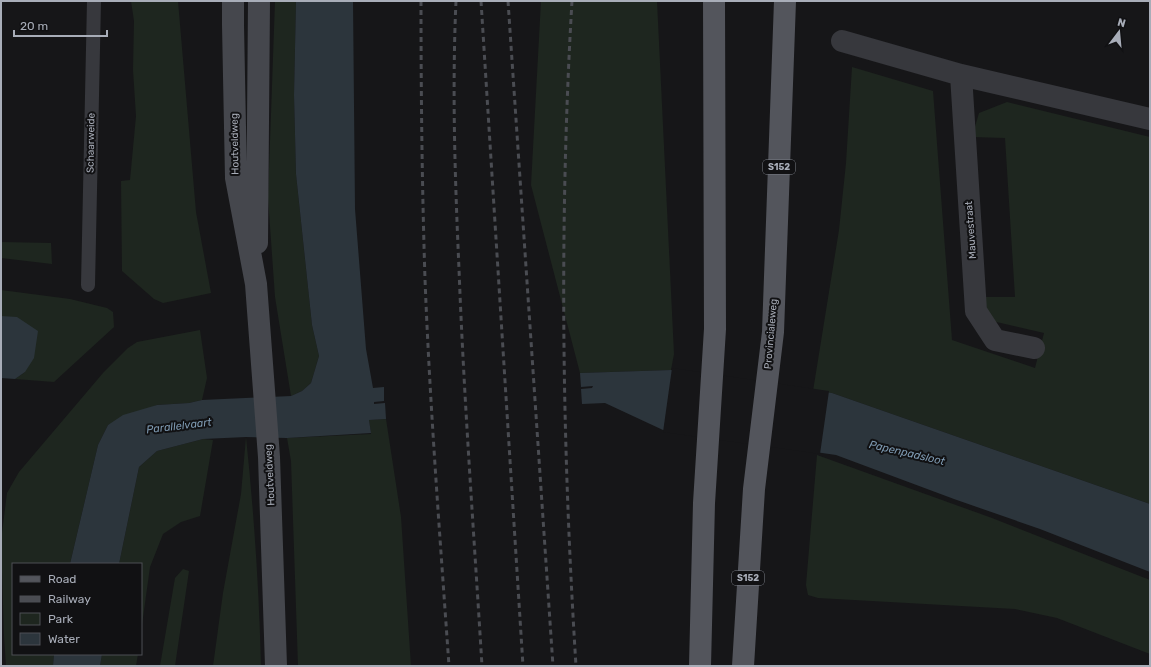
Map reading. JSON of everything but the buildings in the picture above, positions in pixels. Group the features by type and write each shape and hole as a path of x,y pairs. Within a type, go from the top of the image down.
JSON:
{"main road":[{"path":"700,666 704,503 715,328 714,1"},
{"name":"Provincialeweg","path":"743,666 754,489 773,332 785,1"}],"street":[{"name":"Houtveldweg","path":"234,1 232,26 236,178 256,284 263,369 269,457 276,666"},
{"name":"Houtveldweg","path":"256,284 259,1"},
{"path":"842,41 961,75 1150,119"},
{"name":"Mauvestraat","path":"961,75 976,312 995,340 1034,348"}],"lane":[{"name":"Schaarweide","path":"88,285 94,1"}],"green space":[{"path":"131,1 178,1 196,212 211,293 163,303 154,299 122,271 121,181 130,180 136,116 133,70 134,21"},
{"path":"275,1 296,1 294,95 296,174 312,325 319,356 311,383 302,391 291,396 275,297 268,198"},
{"path":"541,1 657,1 674,354 671,370 580,373 531,185"},
{"path":"852,67 933,91 952,340 1035,368 1044,333 988,320 985,297 1015,297 1005,138 972,137 979,113 1007,102 1150,137 1150,504 832,393 813,391 839,230 846,163"},
{"path":"1,242 51,243 52,264 1,258"},
{"path":"1,290 70,299 107,308 113,312 114,327 54,382 15,379 25,372 1,316"},
{"path":"200,330 207,378 202,400 189,403 157,405 108,425 98,445 70,563 12,563 12,655 54,655 53,666 6,666 1,541 7,493 19,472 103,373 128,348 137,342"},
{"path":"386,419 401,517 411,666 298,666 291,461 287,438 371,434 369,420"},
{"path":"246,437 256,551 261,666 213,666 223,593 241,494"},
{"path":"203,439 213,440 200,516 181,522 163,534 150,567 142,625 142,563 119,563 139,467 157,451"},
{"path":"817,455 992,518 1150,580 1150,654 1057,618 1015,609 818,598 808,595 806,585"},
{"path":"183,569 189,571 175,666 160,666 175,578"},
{"path":"102,655 138,655 136,666 100,666"}],"water":[{"name":"Parallelvaart","path":"296,1 353,1 355,209 366,349 373,388 384,387 384,401 374,402 374,404 385,403 386,419 369,420 371,433 287,438 246,437 203,439 157,451 139,467 119,563 70,563 98,445 108,425 123,415 157,405 189,403 202,400 291,396 302,391 311,383 319,356 312,325 296,174 294,95"},
{"path":"1,316 17,317 38,331 34,358 25,372 15,379 1,378"},
{"name":"Papenpadsloot","path":"671,370 832,393 1150,504 1150,572 1040,529 836,455 663,430 605,403 582,404 581,389 592,388 593,386 581,387 580,373"},
{"path":"54,655 102,655 100,666 53,666"}],"pier":[{"path":"672,368 829,391 820,454 663,432"}],"railway":[{"path":"421,1 423,209 427,327 432,424 449,666"},
{"path":"456,1 454,101 455,168 466,418 482,666"},
{"path":"481,1 523,666"},
{"path":"508,1 553,666"},
{"path":"572,1 565,167 564,334 565,417 571,583 576,666"}]}
